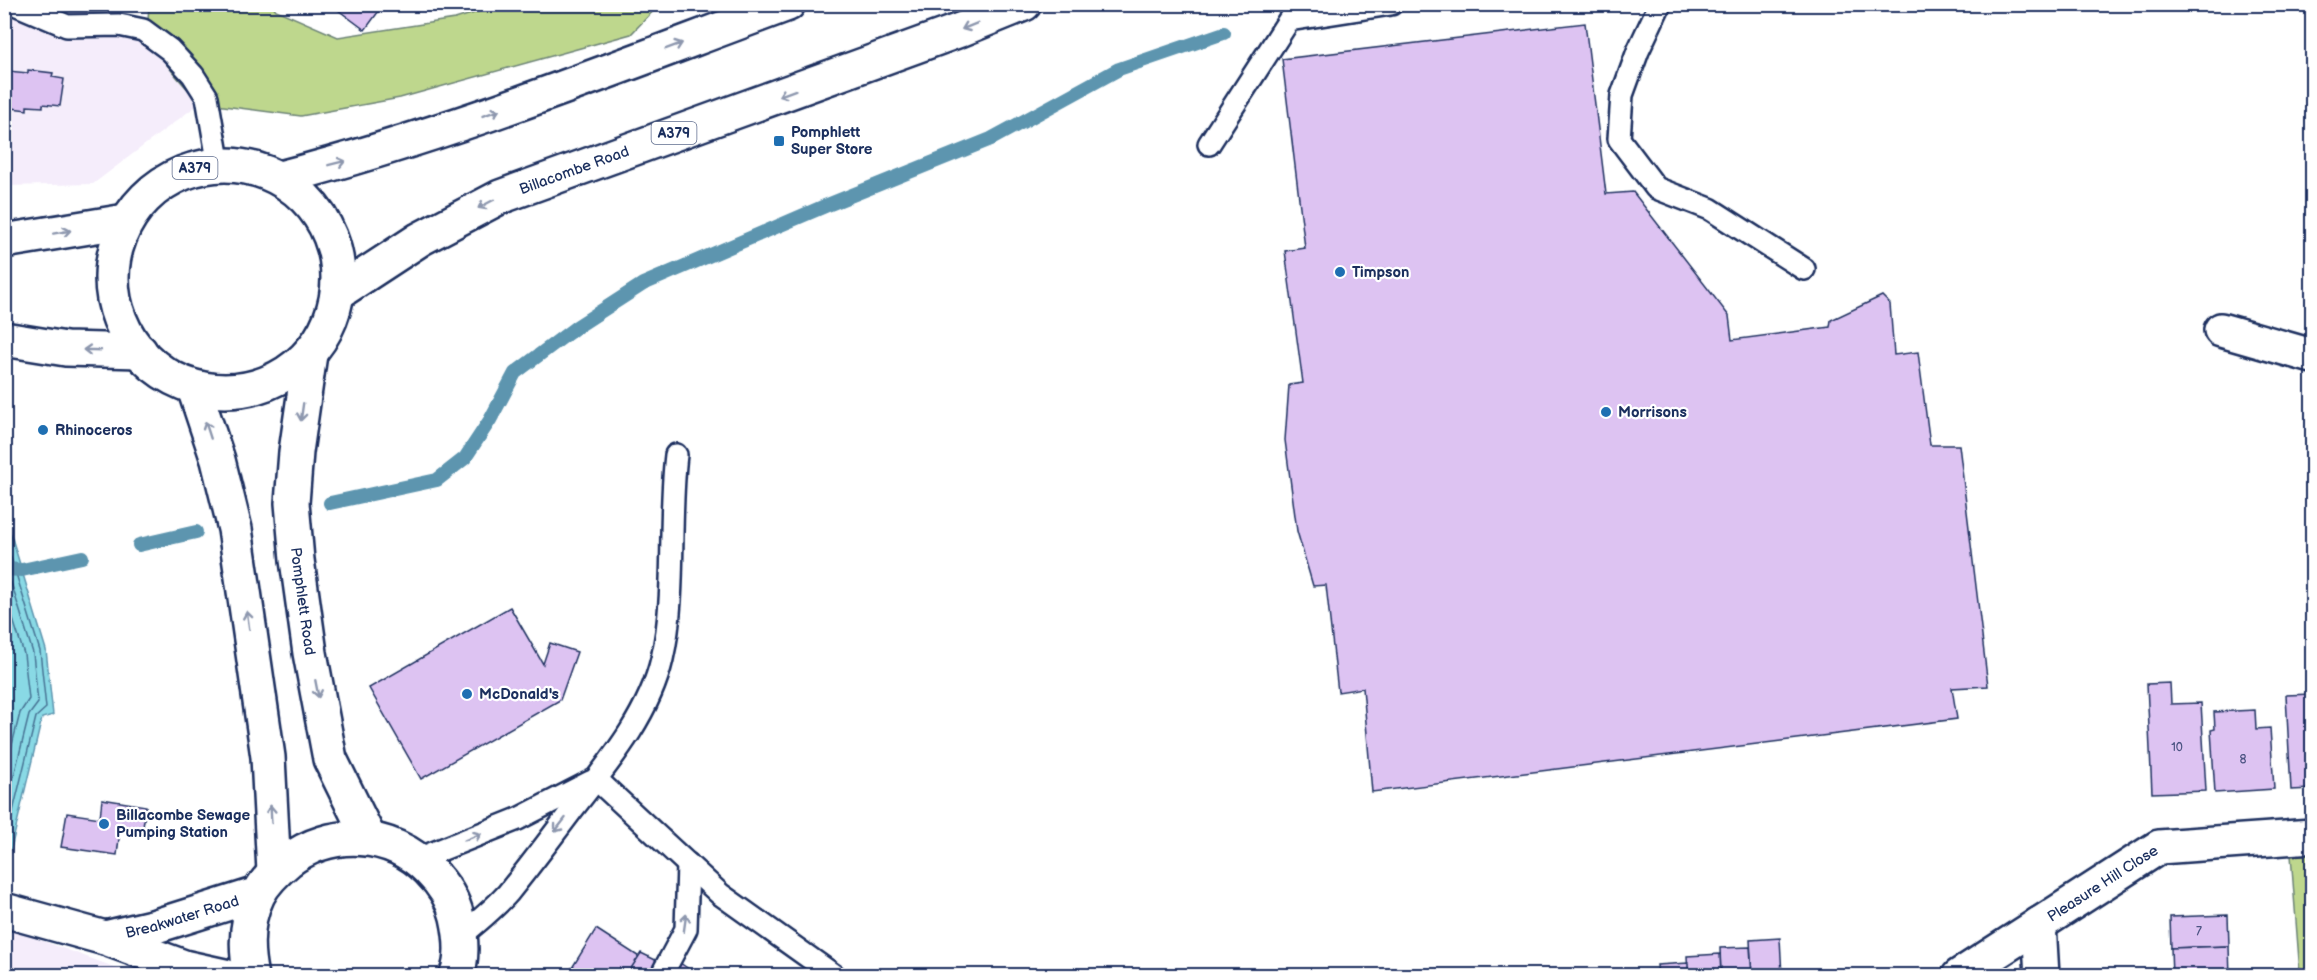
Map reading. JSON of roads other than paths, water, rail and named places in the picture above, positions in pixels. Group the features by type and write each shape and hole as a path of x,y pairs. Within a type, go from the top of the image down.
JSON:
{"street":[{"path":"280,178 355,159 436,132 734,14 788,4"},
{"name":"Billacombe Road","path":"339,292 420,239 500,196 960,30 1024,4"},
{"name":"A379","path":"239,165 280,178 315,207 335,247 339,292 330,325 310,354 277,380 236,392 194,388 163,374 129,340 113,302 112,261 126,221 155,188 195,168 219,166 239,165"},
{"path":"4,241 126,221"},
{"path":"2221,330 2313,356"},
{"path":"4,339 66,349 140,351"},
{"name":"Pomphlett Road","path":"310,354 296,452 292,503 297,560 310,654 330,759 369,838"},
{"path":"194,388 218,460 235,529 268,757 266,883 248,923 246,952 251,975"},
{"name":"Pleasure Hill Close","path":"1959,975 2159,847 2313,836"},
{"path":"266,883 301,851 334,839 369,838 395,845 418,859 440,880 454,906 461,936 456,975"},
{"name":"Breakwater Road","path":"105,938 156,926 266,883"},
{"name":"Breakwater Road","path":"4,910 105,938 184,967 225,975"},
{"name":"Pleasure Hill Close","path":"2039,924 2042,975"}],"lane":[{"path":"15,4 67,26 119,25 143,30 170,50 193,75 207,97 219,166"},
{"path":"1209,144 1289,20 1391,4"},
{"path":"1660,4 1638,51 1622,95 1619,139 1656,188 1710,209 1804,269"},
{"path":"461,936 507,894 596,779 642,712 662,661 670,609 670,541 676,455"},
{"path":"418,859 518,819 596,779"},
{"path":"596,779 720,894 835,975"},
{"path":"661,975 686,928 688,864"}],"water":[{"path":"5,515 46,650 53,715 42,718 5,874"}],"waterway":[{"path":"330,503 437,480 465,458 490,420 515,373 575,328 643,284 825,206 991,139 1119,69 1224,33"},
{"path":"139,545 196,532"},
{"path":"4,569 22,570 82,557"}],"place":[{"name":"Pomphlett Super Store","path":"779,141"},
{"name":"Timpson","path":"1340,272"},
{"name":"Morrisons","path":"1606,412"},
{"name":"Rhinoceros","path":"43,430"},
{"name":"McDonald's","path":"467,694"},
{"name":"Billacombe Sewage Pumping Station","path":"104,824"}]}
